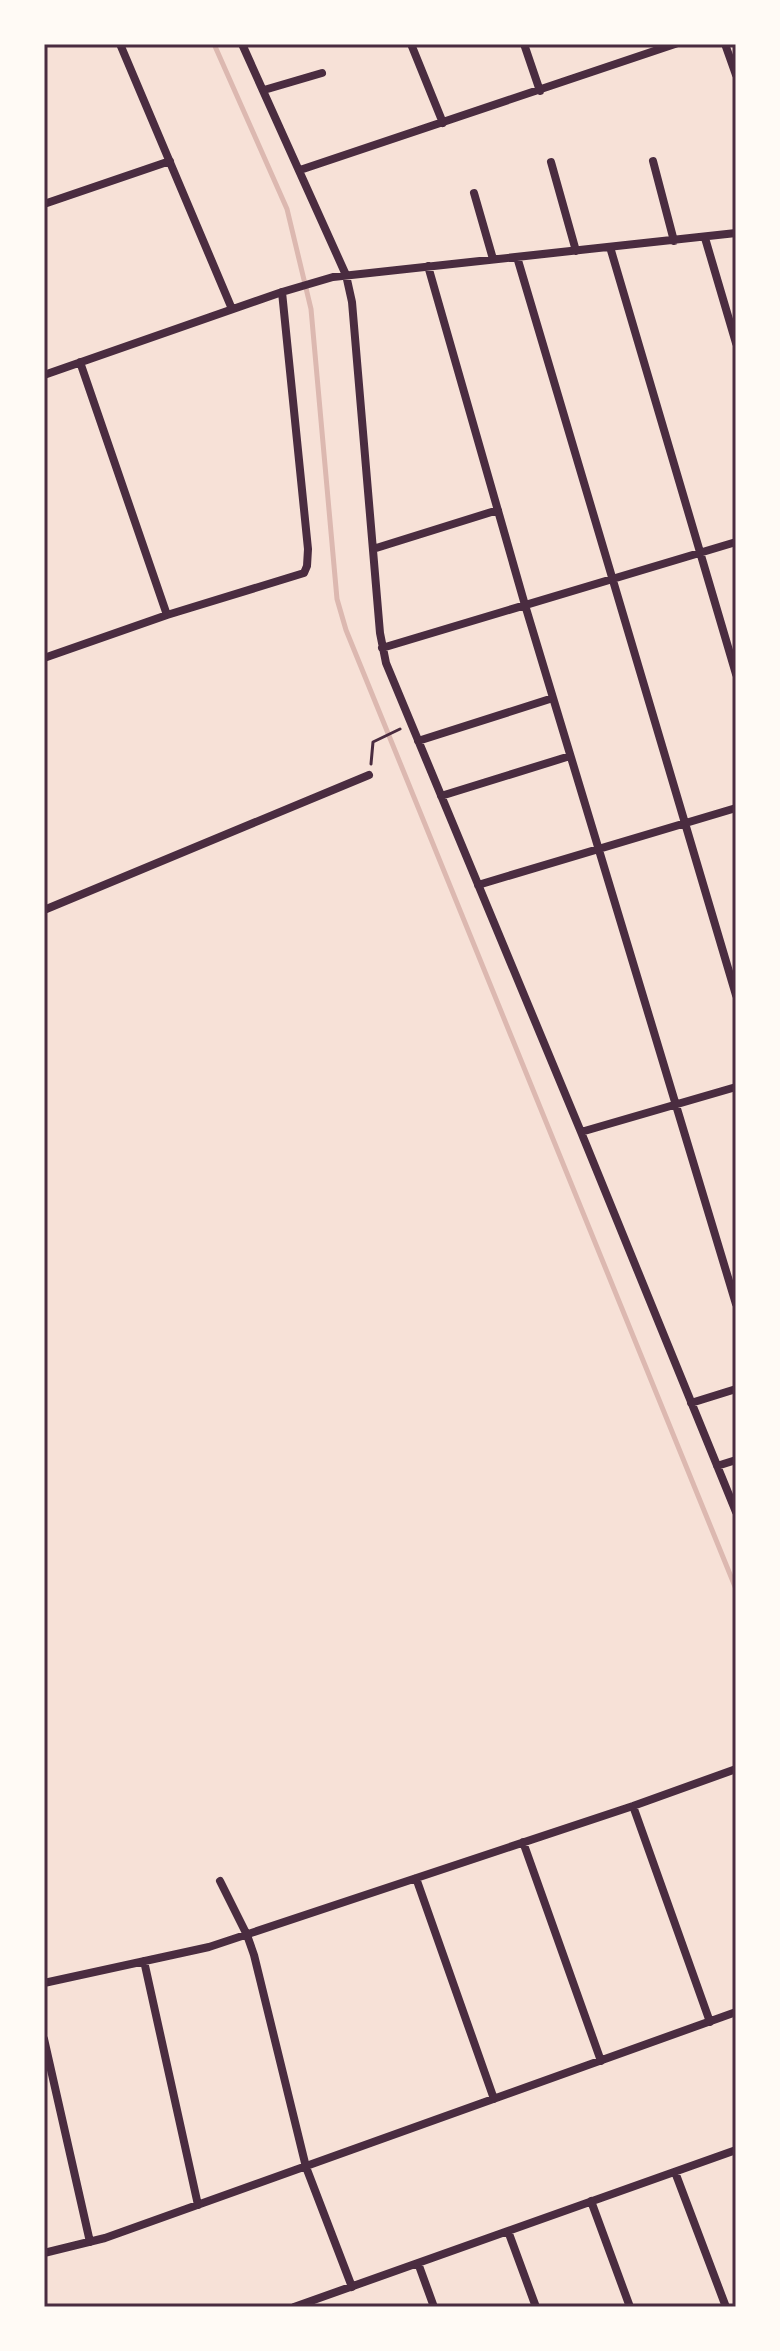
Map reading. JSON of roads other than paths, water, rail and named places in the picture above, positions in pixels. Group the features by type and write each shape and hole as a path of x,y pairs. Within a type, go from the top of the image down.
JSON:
{"street":[{"path":"120,44 232,309"},
{"path":"242,44 346,275 352,302 382,648 391,677 736,1512"},
{"path":"411,44 443,123"},
{"path":"524,44 540,91"},
{"path":"635,44 640,56"},
{"path":"300,170 675,44"},
{"path":"725,44 736,75"},
{"path":"264,90 322,73"},
{"path":"44,204 170,161"},
{"path":"653,161 674,241"},
{"path":"551,162 576,251"},
{"path":"474,193 493,259"},
{"path":"44,375 315,281 346,275 736,233"},
{"path":"705,238 736,343"},
{"path":"610,247 736,674"},
{"path":"517,257 736,995"},
{"path":"428,266 525,605 736,1304"},
{"path":"44,658 167,615 304,573 308,549 287,290"},
{"path":"80,362 167,615"},
{"path":"373,549 498,510"},
{"path":"382,648 736,542"},
{"path":"418,741 553,698"},
{"path":"441,796 570,756"},
{"path":"44,910 369,775"},
{"path":"478,885 736,808"},
{"path":"581,1132 736,1087"},
{"path":"691,1403 736,1389"},
{"path":"717,1466 736,1460"},
{"path":"44,1983 209,1947 736,1769"},
{"path":"633,1806 710,2022"},
{"path":"523,1842 601,2061"},
{"path":"416,1878 494,2099"},
{"path":"220,1881 247,1935 306,2167 352,2287"},
{"path":"144,1961 198,2205"},
{"path":"44,2253 90,2242 198,2205 736,2012"},
{"path":"44,2039 90,2242"},
{"path":"294,2307 736,2150"},
{"path":"675,2172 726,2307"},
{"path":"591,2201 630,2307"},
{"path":"508,2231 536,2307"},
{"path":"418,2263 434,2307"},
{"path":"328,2295 332,2307"}],"waterway":[{"path":"214,44 287,209 311,309 337,599 346,630 736,1589"}]}
